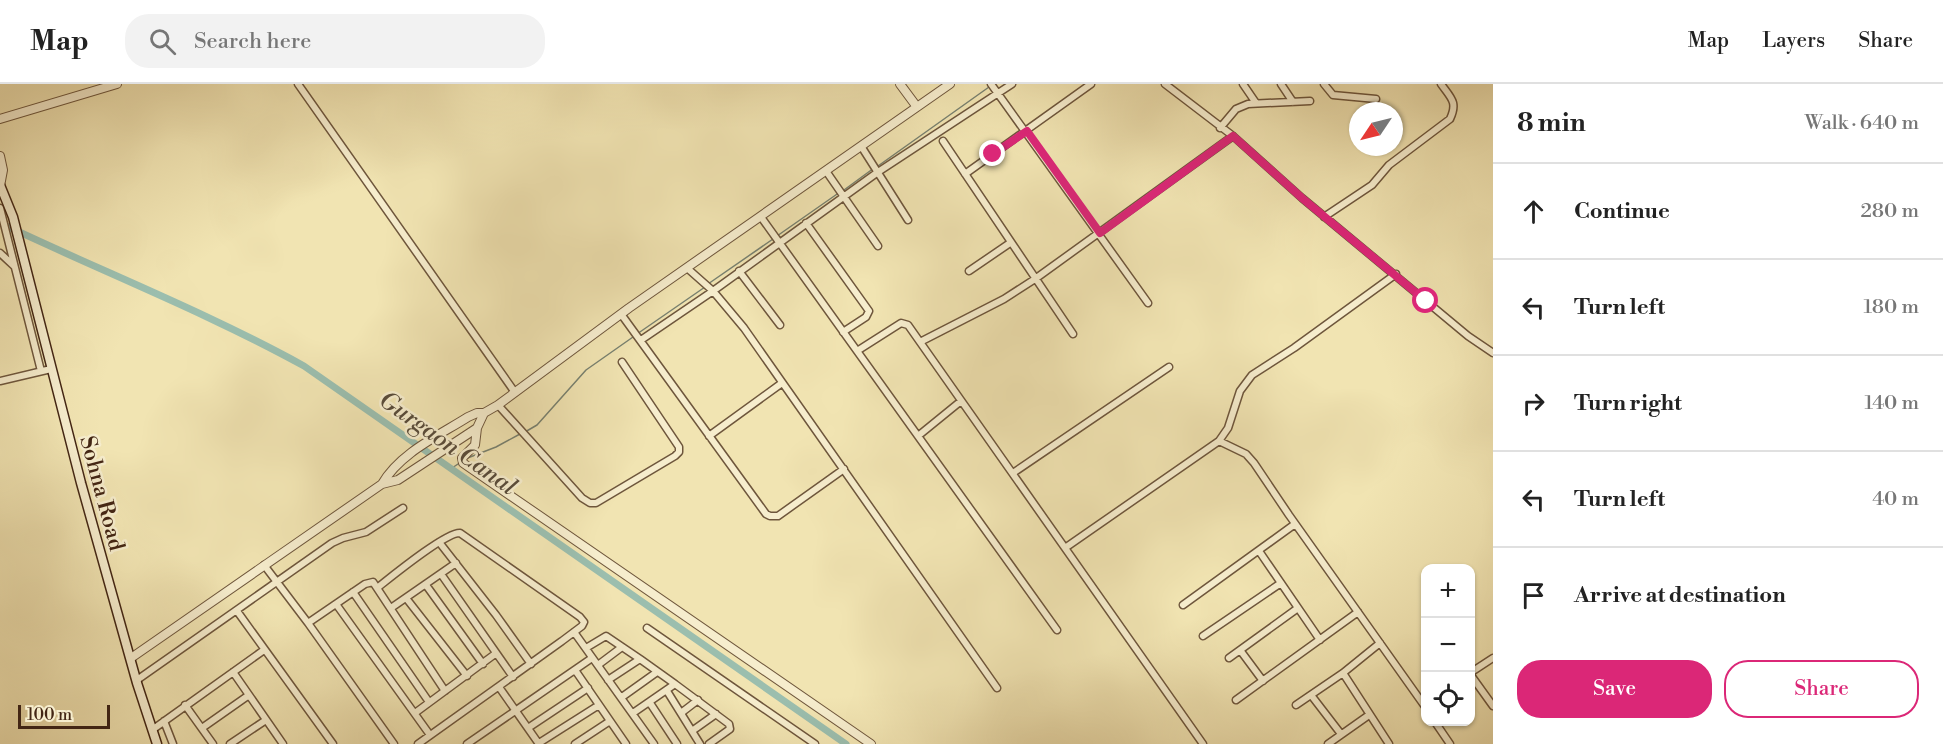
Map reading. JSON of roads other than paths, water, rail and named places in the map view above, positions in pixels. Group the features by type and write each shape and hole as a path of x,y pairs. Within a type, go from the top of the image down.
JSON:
{"main road":[{"name":"Sohna Road","path":"0,186 13,217 51,369 136,680 157,744"}],"street":[{"path":"0,119 117,84"},
{"path":"298,84 514,391"},
{"path":"900,84 917,107"},
{"path":"382,484 391,470 432,439 473,415 484,413 498,405 514,391 687,267 950,84"},
{"path":"991,84 1027,131 1148,303"},
{"path":"638,336 709,287 739,271 776,239 806,223 876,169 1012,84"},
{"path":"965,174 1091,84"},
{"path":"1166,84 1233,136 1324,217 1396,274 1468,336 1493,353"},
{"path":"1243,84 1256,103"},
{"path":"1281,84 1293,102"},
{"path":"1324,84 1333,95 1376,99"},
{"path":"1324,217 1372,185 1389,165 1446,123 1452,115 1454,103 1441,84"},
{"path":"1220,128 1240,106 1256,103 1310,101"},
{"path":"920,342 1004,299 1035,279 1233,136"},
{"path":"943,141 1073,334"},
{"path":"861,146 908,220"},
{"path":"0,156 3,170 0,186"},
{"path":"826,171 878,246"},
{"path":"0,208 41,371"},
{"path":"760,217 1057,630"},
{"path":"806,223 868,310 866,317 843,332"},
{"path":"969,271 1010,243"},
{"path":"0,253 16,269"},
{"path":"687,267 709,287 744,328 997,688"},
{"path":"739,271 780,325"},
{"path":"1065,548 1219,441 1228,428 1240,391 1252,375 1294,348 1396,274"},
{"path":"621,314 766,514 778,516 844,469"},
{"path":"857,351 903,322 908,325 1203,744"},
{"path":"498,405 582,498 590,503 602,501 679,452 678,447 622,362"},
{"path":"1013,473 1169,366"},
{"path":"0,381 51,369"},
{"path":"709,436 782,383"},
{"path":"918,436 961,401"},
{"path":"484,413 477,428 475,445 462,461 871,744"},
{"path":"130,658 382,484 398,480 477,428"},
{"path":"1219,441 1246,454 1254,463 1421,700"},
{"path":"136,680 332,543 343,537 366,532 402,508"},
{"path":"1183,605 1295,524"},
{"path":"377,588 456,532 463,534 580,617 584,624 418,744"},
{"path":"439,542 531,664"},
{"path":"1259,551 1320,639"},
{"path":"390,608 456,563"},
{"path":"264,566 394,744"},
{"path":"441,574 513,677"},
{"path":"308,624 368,582 372,582 446,691"},
{"path":"1203,636 1281,583"},
{"path":"426,585 483,664"},
{"path":"353,592 429,702"},
{"path":"406,598 467,676"},
{"path":"336,604 430,735"},
{"path":"1229,658 1298,608"},
{"path":"237,611 333,744"},
{"path":"1236,700 1358,612"},
{"path":"647,628 815,744"},
{"path":"574,632 654,744"},
{"path":"586,648 606,636 729,724 731,728 710,744"},
{"path":"1296,705 1343,673 1380,643"},
{"path":"597,665 622,647"},
{"path":"152,730 264,650"},
{"path":"1240,650 1263,681"},
{"path":"415,713 495,654"},
{"path":"1473,672 1493,657"},
{"path":"467,744 592,658"},
{"path":"609,680 639,659"},
{"path":"575,670 610,721 622,743"},
{"path":"233,672 282,744"},
{"path":"622,697 657,672"},
{"path":"1343,673 1389,744"},
{"path":"1475,681 1493,706"},
{"path":"633,713 675,684"},
{"path":"499,687 539,744 599,705"},
{"path":"528,728 588,688"},
{"path":"667,691 700,744"},
{"path":"1311,695 1341,734"},
{"path":"202,728 249,696"},
{"path":"681,713 698,700"},
{"path":"650,703 677,744"},
{"path":"185,705 213,744"},
{"path":"692,731 716,714"},
{"path":"1328,744 1369,715"},
{"path":"230,744 266,720"},
{"path":"164,721 174,744"},
{"path":"575,744 610,721"},
{"path":"1438,726 1450,744"}],"waterway":[{"path":"878,166 989,87"},
{"path":"844,190 874,168"},
{"path":"777,236 840,192"},
{"name":"Gurgaon Canal","path":"0,223 191,310 304,366 846,744"},
{"path":"708,284 773,239"},
{"path":"637,334 705,287"},
{"path":"525,432 537,425 586,370 633,337"},
{"path":"465,459 496,447 520,434"},
{"path":"452,468 461,462"}]}
